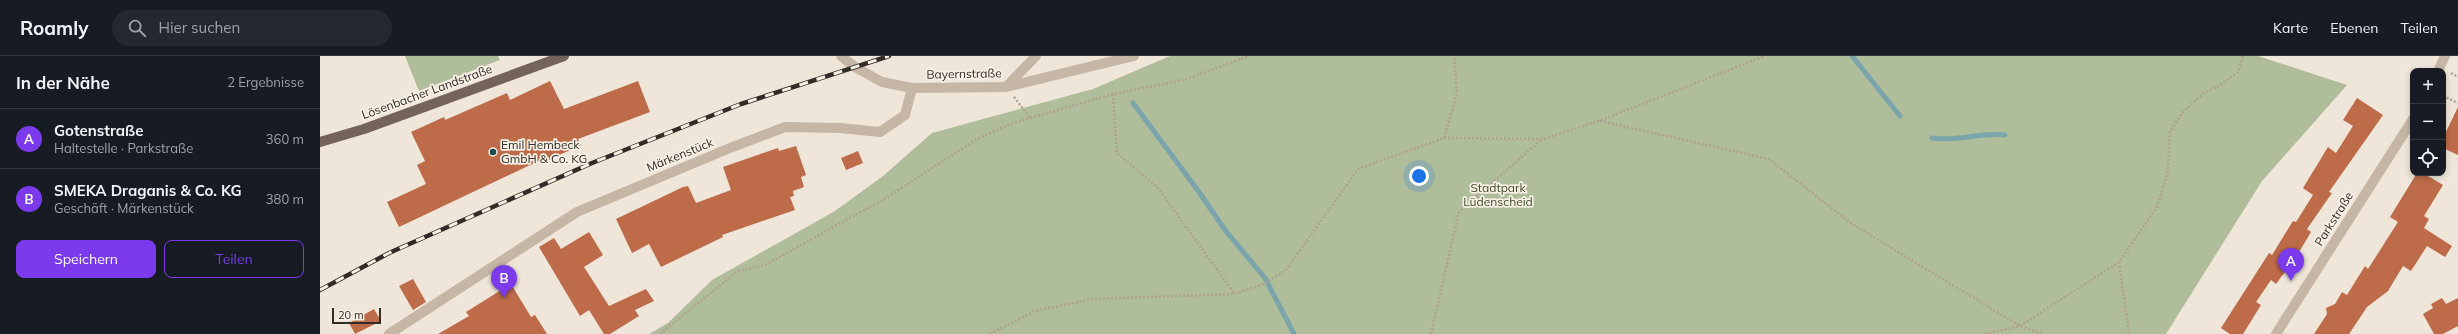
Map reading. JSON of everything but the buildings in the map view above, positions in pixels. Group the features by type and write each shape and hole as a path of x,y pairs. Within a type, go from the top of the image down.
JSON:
{"main road":[{"name":"Lösenbacher Landstraße","path":"320,142 364,129 564,56"}],"street":[{"path":"841,56 855,67 882,82 912,88"},
{"path":"1006,87 1036,56"},
{"name":"Bayernstraße","path":"912,88 1006,87 1134,56"},
{"path":"2439,68 2445,56"},
{"name":"Märkenstück","path":"389,334 577,212 785,127 840,128 880,132 905,115 912,88"},
{"name":"Parkstraße","path":"2276,334 2410,124"}],"path":[{"path":"660,334 738,271 765,265 886,198 977,139 1010,124 1113,94 1184,80 1250,56"},
{"path":"1444,138 1457,93 1454,56"},
{"path":"990,334 1035,311 1093,299 1234,294 1266,283 1286,270 1358,169 1444,138 1543,139 1599,121 1765,56"},
{"path":"1985,334 2020,326 2119,262 2157,207 2168,171 2170,132 2182,113 2204,93 2219,86 2238,72 2243,56"},
{"path":"1006,87 1030,118"},
{"path":"1113,94 1116,153 1156,187 1234,294"},
{"path":"2446,97 2458,103"},
{"path":"1599,121 1769,159 1852,224 2020,326 2043,334"},
{"path":"1431,334 1459,212 1543,139"},
{"path":"2119,262 2128,334"}],"green space":[{"path":"405,56 498,56 500,60 419,91"},
{"name":"Stadtpark Lüdenscheid","path":"1170,56 2258,56 2347,85 2262,181 2166,334 649,334 668,323 712,280 835,211 883,176 932,133 1093,89"}],"waterway":[{"path":"1852,56 1900,116"},
{"path":"1133,103 1199,192 1225,230 1265,278 1294,334"},
{"path":"1932,138 1950,139 1996,134 2005,135"}],"railway":[{"path":"320,290 389,253 592,163 741,104 889,56"}],"place":[{"name":"Emil Hembeck GmbH & Co. KG","path":"493,152"},
{"name":"Gotenstraße","path":"2291,281"},
{"name":"SMEKA Draganis & Co. KG","path":"504,298"}]}
